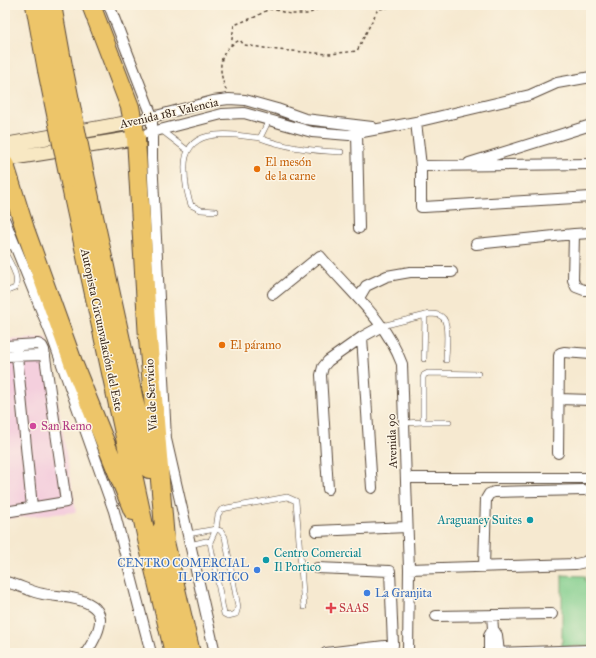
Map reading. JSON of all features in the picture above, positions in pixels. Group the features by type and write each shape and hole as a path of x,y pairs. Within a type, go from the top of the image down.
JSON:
{"highway":[{"name":"Autopista Circunvalación del Este","path":"35,5 55,68 156,542 174,653"},
{"name":"Autopista Circunvalación del Este","path":"52,5 55,68"},
{"path":"91,5 130,107 134,130 148,339 156,542"},
{"path":"5,165 12,216"},
{"path":"5,190 12,216 77,372 130,506 156,542"},
{"name":"Autopista Circunvalación del Este","path":"156,542 190,653"}],"street":[{"name":"Vía de Servicio","path":"109,5 156,130 153,166 166,439 215,653"},
{"path":"380,128 416,122 530,95 557,83 591,77"},
{"name":"Avenida 181 Valencia","path":"5,159 134,130 152,116 213,101 229,99 245,100 305,119 380,128"},
{"path":"229,99 230,113"},
{"name":"Avenida 181 Valencia","path":"5,145 134,130 156,130 230,113 244,113 312,132 349,135 380,128"},
{"path":"416,122 421,166 421,207 591,196"},
{"path":"455,167 591,126"},
{"path":"357,133 359,228"},
{"path":"421,166 455,167 591,164"},
{"path":"12,216 10,247 53,339 114,511 151,653"},
{"path":"574,234 591,233"},
{"path":"476,244 574,234 574,280 576,287 584,290 591,290"},
{"name":"Avenida 90","path":"273,294 320,256 359,298 382,326 398,352 402,364 406,478 409,569 408,653"},
{"path":"359,298 366,286 387,276 410,272 452,272"},
{"path":"328,490 321,376 323,367 328,361 362,337 382,326"},
{"path":"362,337 372,488"},
{"path":"5,356 38,344 42,346 44,350 66,502 5,512"},
{"path":"5,346 16,351"},
{"path":"16,351 32,507"},
{"path":"558,453 560,353 591,354"},
{"path":"559,399 591,400"},
{"path":"406,478 591,478"},
{"path":"484,567 486,499 489,494 494,492 584,490"},
{"path":"316,532 407,527"},
{"path":"409,569 576,564 585,562 591,558"},
{"path":"317,568 390,571 393,645 386,650 326,653"},
{"path":"5,582 41,594 78,599 94,606 98,611 100,620 99,630 86,653"},
{"path":"492,614 493,630 497,635 499,653"},
{"path":"436,616 552,614"},
{"path":"493,630 489,636 490,653 591,650"}],"lane":[{"path":"260,138 269,120"},
{"path":"156,130 187,150"},
{"path":"216,211 201,210 191,205 185,177 184,163 187,150 195,142 208,136 225,134 260,138 271,142 314,151 341,152"},
{"path":"5,252 17,284 15,288 5,292"},
{"path":"382,326 425,315 437,314 446,321 446,360"},
{"path":"424,359 425,315"},
{"path":"423,422 424,376 428,373 478,374"},
{"path":"404,423 449,422"},
{"path":"188,534 216,529 221,531 225,537 238,607 236,614 228,616 224,614 210,542 216,529 218,516 221,510 287,498 296,501 304,607"},
{"path":"190,545 206,541 210,542"}],"path":[{"path":"231,46 234,25 255,17 269,9 290,14 308,14 326,5"},
{"path":"229,99 221,75 223,54 240,40 244,45 278,50 330,54 357,51 378,9 402,5"},
{"path":"420,5 442,5"}],"shaded area":[{"name":"San Remo","path":"47,338 76,512 5,519 5,340"}],"green space":[{"path":"562,575 585,576 585,581 591,581 591,646 562,647"}],"place":[{"name":"El mesón de la carne","path":"257,169"},
{"name":"El páramo","path":"222,345"},
{"name":"San Remo","path":"33,426"},
{"name":"Araguaney Suites","path":"530,520"},
{"name":"Centro Comercial Il Portico","path":"266,560"},
{"name":"CENTRO COMERCIAL IL PORTICO","path":"257,570"},
{"name":"La Granjita","path":"367,593"},
{"name":"SAAS","path":"331,608"}]}
